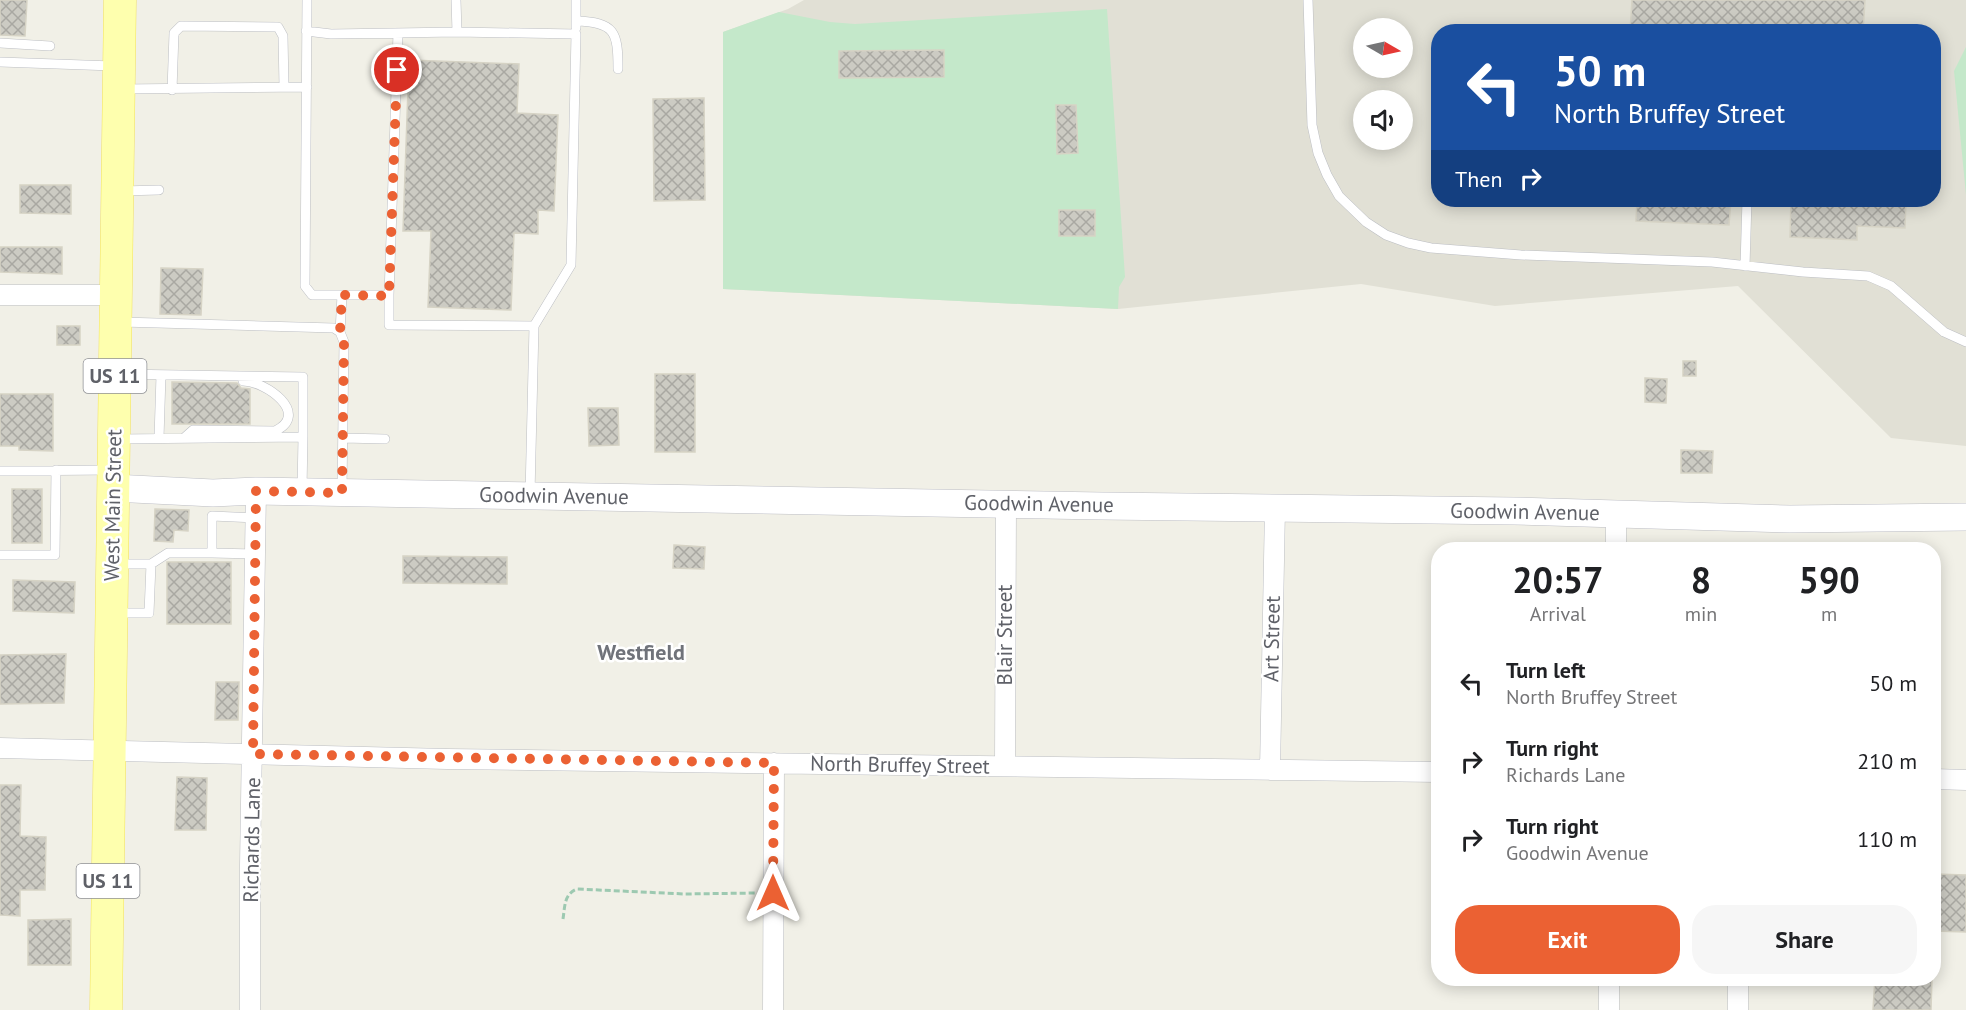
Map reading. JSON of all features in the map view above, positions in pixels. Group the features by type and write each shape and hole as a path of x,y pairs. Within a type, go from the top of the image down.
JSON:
{"main road":[{"name":"West Main Street","path":"106,1010 120,0"}],"street":[{"path":"0,295 115,308"},
{"name":"Goodwin Avenue","path":"113,479 213,505 256,491 1616,514 1790,519 1966,517"},
{"name":"Richards Lane","path":"250,1010 256,491"},
{"name":"Blair Street","path":"1005,766 1006,503"},
{"name":"Art Street","path":"1270,770 1275,508"},
{"path":"1616,514 1616,542"},
{"name":"North Bruffey Street","path":"0,748 774,763 1431,772"},
{"path":"773,1010 774,763"},
{"path":"1941,779 1966,780"},
{"path":"1609,986 1609,1010"},
{"path":"1738,986 1738,1010"}],"lane":[{"path":"307,0 305,286 312,295 389,296"},
{"path":"456,0 457,32"},
{"path":"530,496 534,326 571,265 576,0"},
{"path":"1308,0 1312,125 1318,153 1339,196 1366,222 1386,235 1431,248 1521,255 1712,262 1868,276 1891,286 1944,332 1966,342"},
{"path":"576,21 597,22 611,30 618,43 618,69"},
{"path":"172,90 174,33 181,26 279,27 283,36 284,87"},
{"path":"306,31 331,34 457,32 576,34"},
{"path":"398,33 389,325 534,326"},
{"path":"0,43 50,45"},
{"path":"0,62 119,78 172,90 307,87"},
{"path":"117,191 159,190"},
{"path":"1744,266 1747,207"},
{"path":"342,295 340,332 344,342 342,493"},
{"path":"115,308 334,328 340,332"},
{"path":"115,374 303,377 302,492"},
{"path":"159,438 161,375"},
{"path":"175,375 188,380 251,381 274,392 284,400 287,409 287,419 282,428 275,431 193,430 184,438"},
{"path":"114,439 303,437"},
{"path":"343,438 385,440"},
{"path":"0,471 56,470 113,479"},
{"path":"0,555 55,555 56,470"},
{"path":"212,553 213,505 256,518"},
{"path":"112,564 151,564 168,553 255,554"},
{"path":"111,613 149,613 151,564"}],"path":[{"path":"563,919 566,897 578,889 685,894 773,893"}],"shaded area":[{"path":"804,0 1966,0 1966,446 1891,438 1738,286 1495,306 1361,284 1118,309 723,289 723,32 788,9"}],"green space":[{"path":"1107,9 1125,277 1119,287 1118,309 723,289 723,32 779,12 830,22 855,24"},
{"path":"1966,47 1966,195 1954,71"}],"building":[{"path":"0,0 27,0 25,36 0,35"},
{"path":"1632,0 1865,0 1864,24 1630,24"},
{"path":"944,50 944,77 839,78 839,51"},
{"path":"409,60 519,64 517,113 558,115 554,211 538,210 538,234 514,233 511,310 428,307 431,231 403,231"},
{"path":"704,98 705,200 654,201 653,99"},
{"path":"1056,105 1076,105 1078,153 1057,154"},
{"path":"20,185 71,185 71,214 20,213"},
{"path":"1637,207 1730,207 1729,225 1636,221"},
{"path":"1791,207 1906,207 1905,228 1857,226 1857,240 1790,237"},
{"path":"1059,210 1095,210 1095,236 1059,236"},
{"path":"0,247 62,247 62,274 0,272"},
{"path":"161,268 203,269 201,315 160,314"},
{"path":"57,326 80,326 80,345 57,345"},
{"path":"1683,361 1696,361 1696,376 1683,376"},
{"path":"655,374 695,374 695,452 655,452"},
{"path":"1645,378 1667,379 1666,403 1645,402"},
{"path":"172,382 237,383 241,388 250,389 250,424 172,424"},
{"path":"0,394 53,394 53,451 19,450 19,446 0,446"},
{"path":"588,408 618,408 619,445 589,446"},
{"path":"1681,450 1713,451 1712,473 1681,473"},
{"path":"12,489 42,489 42,543 12,543"},
{"path":"155,509 189,510 188,531 174,530 173,542 154,541"},
{"path":"674,545 705,547 704,569 673,568"},
{"path":"403,556 507,557 507,584 403,583"},
{"path":"167,562 231,562 231,624 167,624"},
{"path":"13,580 75,582 74,613 13,611"},
{"path":"66,654 64,703 0,704 0,655"},
{"path":"216,682 239,682 238,720 215,720"},
{"path":"177,777 207,778 206,830 175,830"},
{"path":"0,785 21,785 20,836 46,837 45,890 20,890 20,916 0,915"},
{"path":"1941,874 1966,875 1966,932 1941,931"},
{"path":"71,919 71,965 28,965 28,920"},
{"path":"1874,986 1932,986 1931,1010 1873,1010"}],"district":[{"name":"Westfield","path":"641,652"}],"route":[{"path":"397,70 389,296 342,295 340,332 344,337 344,342 342,493 256,491 253,754 774,763 773,893"}]}
